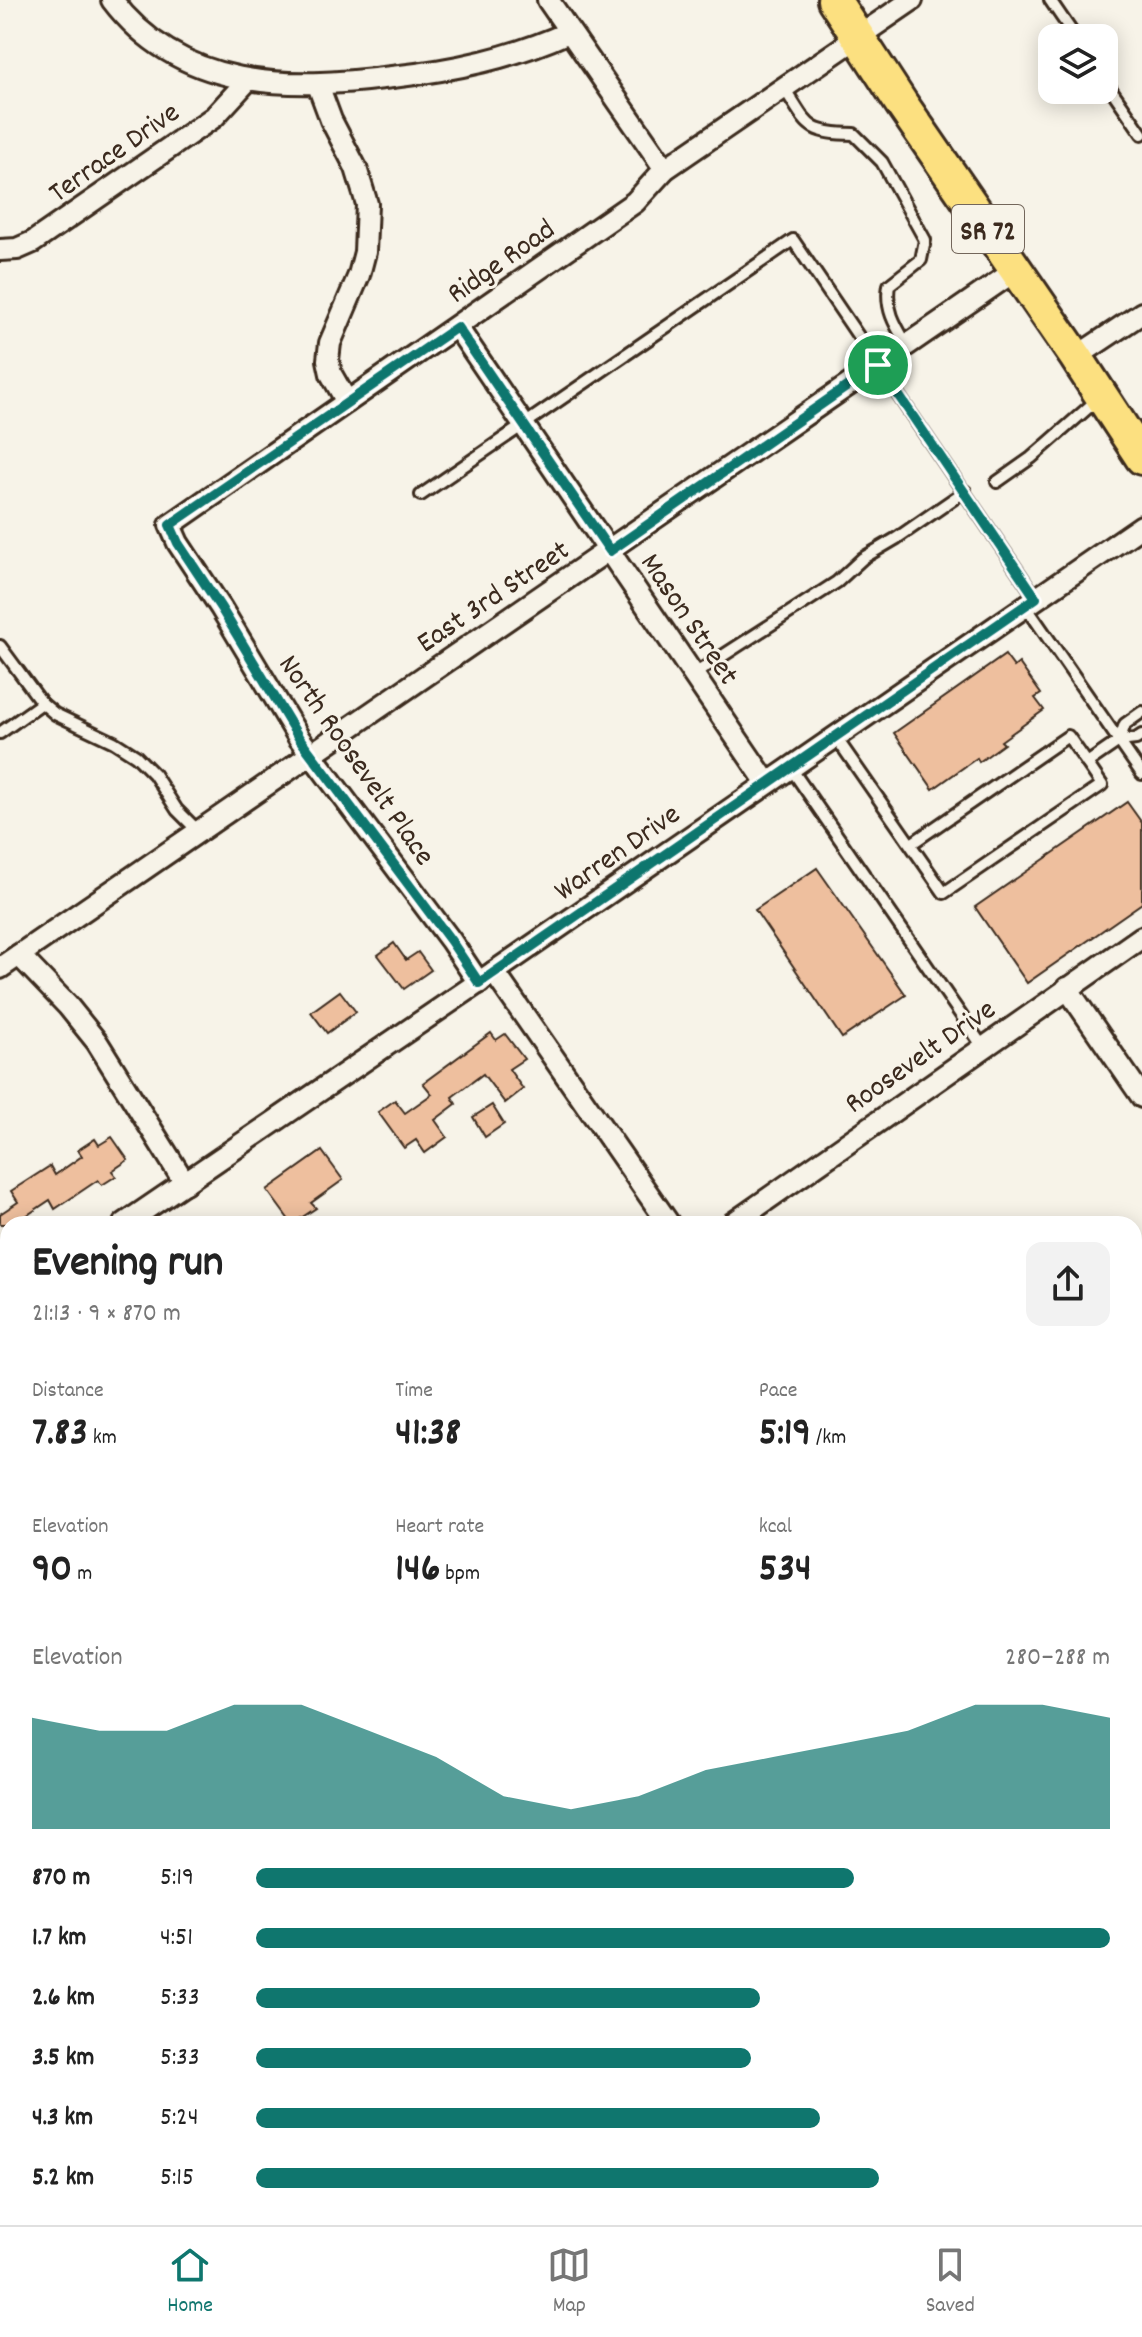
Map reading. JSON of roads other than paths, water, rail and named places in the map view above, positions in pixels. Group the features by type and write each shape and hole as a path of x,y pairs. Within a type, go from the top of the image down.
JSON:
{"main road":[{"name":"SR 72","path":"834,0 1142,458"}],"street":[{"path":"112,0 131,23 163,47 198,65 248,80 318,85 444,71 532,49 569,32"},
{"path":"548,0 665,169"},
{"name":"Ridge Road","path":"170,525 635,202 665,169 912,0"},
{"name":"Terrace Drive","path":"0,250 17,249 33,242 147,165 214,117 248,80"},
{"path":"318,85 331,120 356,168 367,204 365,252 329,351 331,374 347,402"},
{"name":"East 3rd Street","path":"0,968 1016,270"},
{"path":"1076,357 1142,313"},
{"name":"Mason Street","path":"457,327 767,783"},
{"name":"North Roosevelt Place","path":"170,525 276,704 311,755 451,941 487,978 663,1216"},
{"name":"Warren Drive","path":"136,1216 1142,526"},
{"name":"Roosevelt Drive","path":"743,1216 1142,937"},
{"path":"19,955 68,1006 97,1042 185,1183"},
{"path":"1067,988 1142,1097"}],"lane":[{"path":"1050,0 1066,24"},
{"path":"784,88 810,128 829,134 854,134 882,162 925,240 921,260 889,285 886,301 894,324 907,345"},
{"path":"1118,99 1142,134"},
{"path":"421,495 793,240 965,491 1031,602 1142,774"},
{"path":"997,482 1031,458 1102,396"},
{"path":"693,675 837,582 863,558 965,491"},
{"path":"0,646 42,703 55,714 136,756 154,774 177,810 199,832"},
{"path":"0,733 42,703"},
{"path":"1119,741 1125,724 1142,712"},
{"path":"1087,763 1119,741 1142,735"},
{"path":"835,736 944,893 1102,785 1068,736 911,844"},
{"path":"790,767 983,1047"}]}
